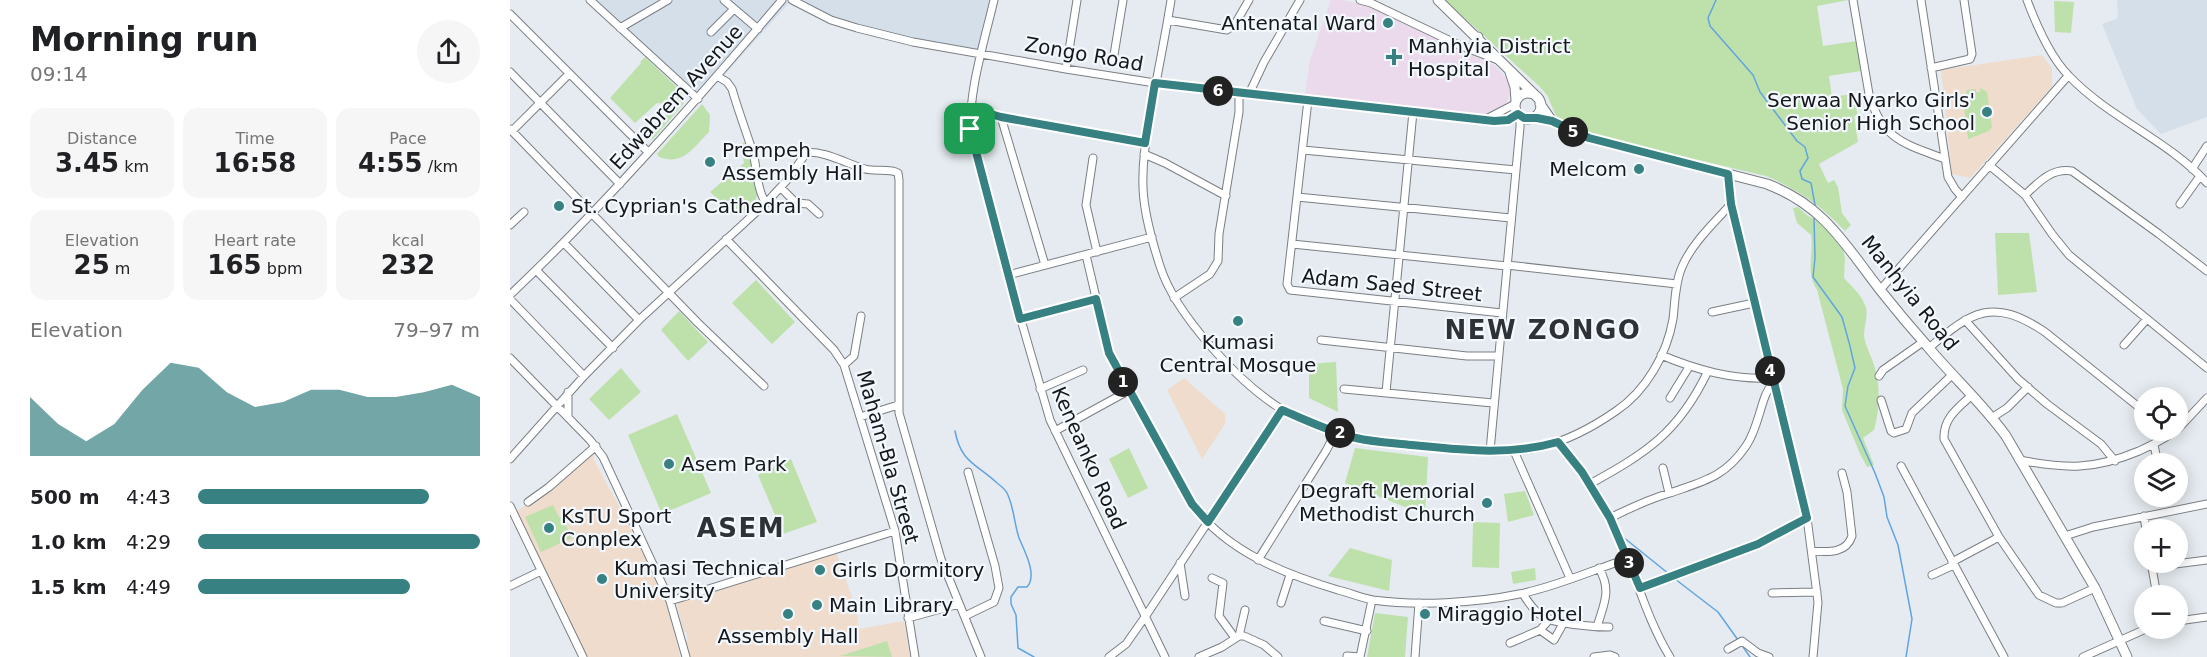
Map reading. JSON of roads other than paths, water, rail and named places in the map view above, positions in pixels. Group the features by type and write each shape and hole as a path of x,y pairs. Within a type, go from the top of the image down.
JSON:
{"main road":[{"path":"1438,0 1478,37 1539,101 1552,121"},
{"path":"1469,49 1476,46 1478,37"},
{"path":"1504,64 1514,80 1516,102 1524,116 1539,112 1539,101"},
{"path":"1516,102 1527,93 1539,101"},
{"name":"Manhyia Road","path":"1524,116 1552,121 1589,138 1767,184 1784,190 1801,200 1831,224 1880,290 1926,345 1993,417 2095,588 2127,657"}],"street":[{"path":"590,0 698,99"},
{"path":"620,28 668,0"},
{"path":"724,0 758,29"},
{"name":"Edwabrem Avenue","path":"510,297 593,214 698,99 782,0"},
{"name":"Zongo Road","path":"792,0 831,20 857,28 913,42 1066,69 1155,83 1486,120 1508,120 1524,116"},
{"name":"Keneanko Road","path":"994,0 970,108 972,140 1020,319 1055,431 1165,657"},
{"path":"1066,69 1077,0"},
{"path":"1113,61 1123,0"},
{"path":"1171,0 1144,154 1143,191 1152,237 1163,275 1174,297 1200,333 1249,384 1282,410 1336,432 1357,438 1490,452 1539,447 1558,442 1593,425 1628,402 1653,372 1672,322 1677,284 1683,265 1694,247 1731,204"},
{"path":"1168,20 1227,30 1235,24 1248,0"},
{"path":"1249,94 1264,62 1300,0"},
{"path":"1360,0 1504,64"},
{"path":"1853,0 1869,94 1883,125 1897,140 1945,159"},
{"path":"1921,0 1948,177 1962,197"},
{"path":"1931,68 1970,59 1972,54 1964,0"},
{"path":"2027,0 2037,30 2068,76 2163,146 2207,183"},
{"path":"711,32 734,9"},
{"path":"510,14 648,152"},
{"path":"510,72 620,184"},
{"path":"569,74 511,130 698,323 764,386"},
{"path":"717,76 727,82 732,89 753,153 760,193 766,203"},
{"path":"1880,290 2068,76"},
{"path":"1174,297 1209,274 1216,266 1239,112 1239,93"},
{"path":"1308,100 1292,244 1677,284"},
{"path":"1486,120 1516,102"},
{"path":"970,108 1001,117 1145,143"},
{"path":"1386,392 1413,112"},
{"path":"1490,452 1520,128 1524,116"},
{"path":"1001,117 1045,265"},
{"path":"2192,169 2207,146"},
{"path":"1303,150 1516,170"},
{"path":"510,459 556,404 639,320 781,188 809,151 872,171 894,171 898,173 900,350 898,405 941,559 981,657"},
{"path":"1144,154 1166,163 1226,196"},
{"path":"1093,158 1086,205 1097,252"},
{"path":"1989,165 2025,195 2069,255 2207,368"},
{"path":"2025,195 2053,172 2072,171 2207,271"},
{"path":"1728,174 1731,204 1807,518 1816,592 1816,642 1813,657"},
{"path":"2180,204 2200,176"},
{"path":"781,188 796,203 808,204 819,214"},
{"path":"1297,197 1512,218"},
{"path":"510,225 524,212"},
{"path":"1008,275 1152,237"},
{"name":"Maham-Bla Street","path":"726,239 834,350 844,365 895,531 915,657"},
{"path":"564,243 639,320"},
{"name":"Adam Saed Street","path":"1292,244 1287,284 1290,290 1502,314"},
{"path":"1086,255 1109,353 1128,391 1192,504 1208,522 1258,560 1290,575 1372,600 1419,603 1499,598 1523,594 1627,559"},
{"path":"536,270 613,348"},
{"path":"510,297 584,376"},
{"path":"1020,319 1096,299"},
{"path":"1712,312 1754,303"},
{"path":"1879,376 1883,370 1965,320 1990,311 2028,320 2134,403"},
{"path":"844,365 854,356 861,316"},
{"path":"2124,345 2147,319"},
{"path":"1965,320 2028,387 2072,424 2101,444 2115,461"},
{"path":"1321,340 1467,356 1498,356"},
{"path":"1661,355 1707,373 1772,380"},
{"path":"510,358 568,416 596,446 603,457 670,602 687,657"},
{"path":"1670,398 1689,367"},
{"path":"1040,389 1083,370"},
{"path":"1590,484 1647,450 1668,432 1692,402 1707,373"},
{"path":"1881,400 1891,431 1894,433 1904,430 1908,427 1912,413 1953,374"},
{"path":"1610,518 1670,493 1709,480 1731,465 1751,439 1772,380"},
{"path":"1993,417 2007,408 2028,387"},
{"path":"1344,389 1493,403"},
{"path":"1055,431 1128,391"},
{"path":"568,392 568,416"},
{"path":"1972,395 1949,417 1944,430 1944,439 2032,588 2047,600 2062,603 2095,588"},
{"path":"2188,417 2206,402"},
{"path":"860,417 898,405"},
{"path":"1109,657 1126,644 1145,617 1282,410"},
{"path":"1258,560 1336,432"},
{"path":"2019,460 2079,467 2115,461 2159,441"},
{"path":"1558,442 1590,484 1610,518 1651,619 1670,657"},
{"path":"2154,445 2156,453"},
{"path":"528,502 596,446"},
{"path":"1514,451 1570,578"},
{"path":"1901,466 2004,657"},
{"path":"1663,468 1670,493"},
{"path":"964,616 994,602 999,588 995,566 968,472"},
{"path":"1812,551 1835,552 1850,542 1852,536 1842,473"},
{"path":"2065,536 2144,516 2207,504"},
{"path":"510,506 583,657"},
{"path":"1640,588 1758,544 1807,518"},
{"path":"670,602 777,566 895,531"},
{"path":"1932,575 2000,537"},
{"path":"2188,562 2207,560"},
{"path":"1180,563 1185,596"},
{"path":"1597,627 1607,587 1606,579 1599,568"},
{"path":"510,586 541,571"},
{"path":"1281,603 1290,575"},
{"path":"1212,578 1223,583 1219,616 1237,637"},
{"path":"1772,593 1816,592"},
{"path":"1523,594 1541,616 1564,622 1609,627"},
{"path":"1347,656 1360,657 1372,600"},
{"path":"1415,657 1419,603"},
{"path":"909,618 959,604"},
{"path":"1237,637 1245,610"},
{"path":"2188,620 2207,617"},
{"path":"1510,643 1540,630 1550,619"},
{"path":"1324,621 1366,632"},
{"path":"1540,630 1554,640 1564,622"},
{"path":"2083,657 2134,635"},
{"path":"1199,657 1222,647 1237,637 1248,636 1278,657"},
{"path":"1728,649 1740,642 1769,657"},
{"path":"1594,657 1610,655 1615,657"}],"waterway":[{"path":"1716,0 1708,18 1710,26 1753,75 1760,92 1797,141 1805,147 1808,158 1800,171 1802,179 1811,183 1815,205"},
{"path":"1814,217 1813,277 1842,317 1855,368 1848,386 1845,406 1875,473 1884,497 1887,517 1898,545 1912,619 1906,657"},
{"path":"955,431 961,450 966,457 1003,488 1013,509 1019,538 1031,569 1031,576 1027,587 1018,587 1011,597 1011,604 1016,615 1018,648 1034,657"},
{"path":"1623,537 1669,574"},
{"path":"1675,579 1718,612 1738,640"},
{"path":"1741,644 1750,657"}],"place":[{"name":"Antenatal Ward","path":"1388,23"},
{"name":"Manhyia District Hospital","path":"1394,57"},
{"name":"Serwaa Nyarko Girls' Senior High School","path":"1987,112"},
{"name":"Prempeh Assembly Hall","path":"710,162"},
{"name":"Melcom","path":"1639,169"},
{"name":"St. Cyprian's Cathedral","path":"559,206"},
{"name":"Kumasi Central Mosque","path":"1238,321"},
{"name":"Asem Park","path":"669,464"},
{"name":"Degraft Memorial Methodist Church","path":"1487,503"},
{"name":"KsTU Sport Conplex","path":"549,528"},
{"name":"Girls Dormitory","path":"820,570"},
{"name":"Kumasi Technical University","path":"602,579"},
{"name":"Main Library","path":"817,605"},
{"name":"Assembly Hall","path":"788,614"},
{"name":"Miraggio Hotel","path":"1425,614"}],"district":[{"name":"NEW ZONGO","path":"1543,330"},
{"name":"ASEM","path":"741,528"}]}
